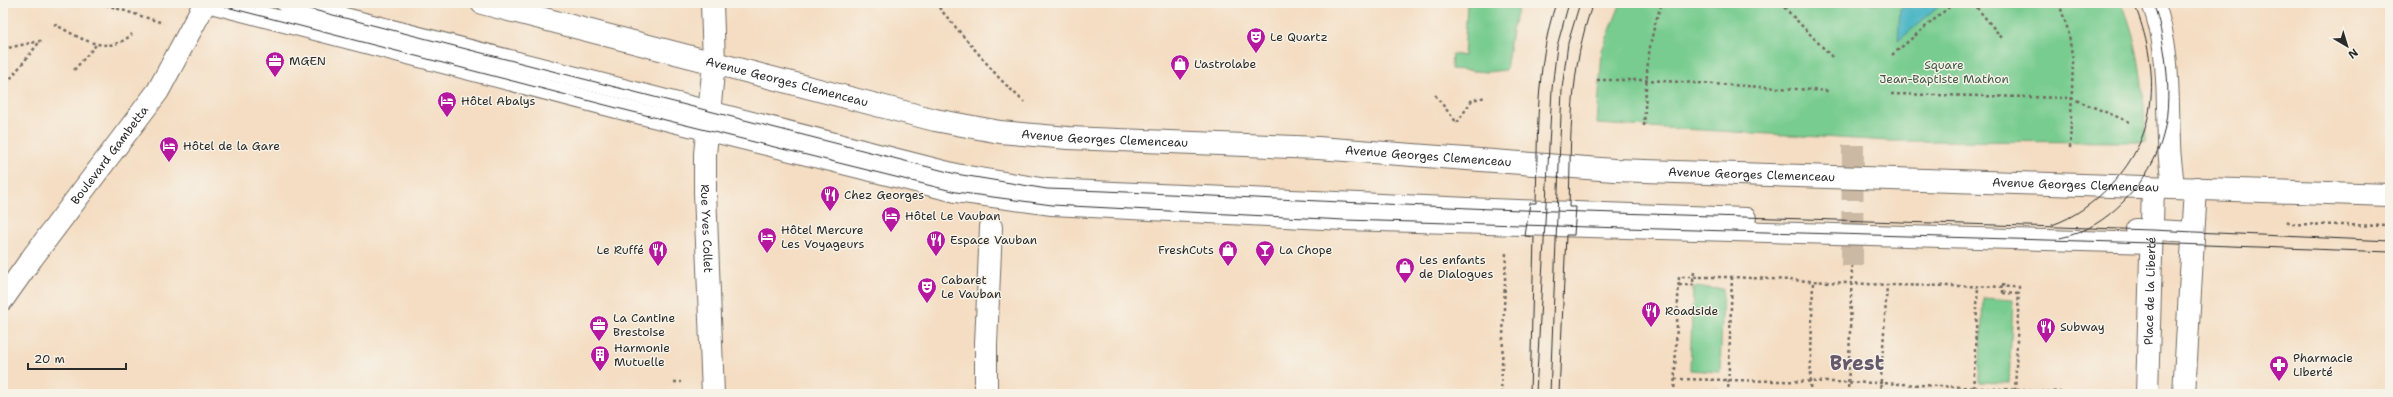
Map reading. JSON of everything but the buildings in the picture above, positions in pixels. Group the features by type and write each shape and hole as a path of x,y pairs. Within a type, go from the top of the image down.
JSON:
{"main road":[{"name":"Boulevard Gambetta","path":"3,300 32,258 158,91 205,3"},
{"name":"Avenue Georges Clemenceau","path":"482,3 935,120 1008,133 1068,138 1318,148 1614,170 2390,195"},
{"name":"Rue Yves Collet","path":"712,3 714,63 708,120 705,192 713,394"},
{"name":"Place de la Liberté","path":"2147,394 2152,236 2163,188 2169,143 2169,83 2160,21 2153,3"},
{"path":"2184,394 2196,188"},
{"path":"986,394 986,344 991,227"}],"lane":[{"path":"211,3 617,108 708,120 956,174 1047,189 2152,236"},
{"path":"286,3 708,120 956,192 1052,205 1115,210 1507,225 2152,236 2194,232"}],"path":[{"path":"100,3 166,24 188,37"},
{"path":"935,3 1000,79 1024,102"},
{"path":"1644,126 1647,58 1653,26 1662,3"},
{"path":"1780,3 1833,58"},
{"path":"1892,55 1954,3"},
{"path":"1973,3 2002,38"},
{"path":"2060,3 2068,30 2073,61 2070,149"},
{"path":"54,24 96,45 114,45 132,34"},
{"path":"3,49 40,40 3,88"},
{"path":"74,70 96,45"},
{"path":"1597,80 1647,80 1829,91"},
{"path":"1891,94 2071,98 2130,122"},
{"path":"1435,95 1457,123 1472,100 1486,97"},
{"path":"2282,218 2291,224 2390,226"},
{"path":"1501,394 1507,225"},
{"path":"1848,394 1852,266"},
{"path":"1680,285 1694,285 1694,272"},
{"path":"1674,394 1680,285 1679,277 1732,277 1887,285 2019,287 2015,394"},
{"path":"1728,394 1732,277"},
{"path":"1810,394 1813,281"},
{"path":"2003,284 2003,293 2019,294"},
{"path":"1880,394 1887,285"},
{"path":"1973,394 1978,286"},
{"path":"1675,379 1881,383 2098,394"},
{"path":"674,382 681,382"}],"green space":[{"path":"1467,3 1520,3 1512,30 1506,70 1487,72 1451,69 1452,54 1464,56"},
{"name":"Square Jean-Baptiste Mathon","path":"1621,3 2122,3 2133,37 2140,71 2144,106 2145,142 1889,141 1597,124 1602,50"},
{"path":"1693,287 1723,289 1720,372 1690,370"},
{"path":"1983,298 2013,300 2009,383 1979,382"},
{"path":"1688,388 1718,389 1717,394 1688,394"}],"water":[{"path":"1907,3 1943,3 1898,41 1900,9"}],"tunnel":[{"path":"1852,266 1853,142"}],"tram line":[{"path":"211,3 617,108 956,192 1052,205 1344,220 2152,243 2390,252"},
{"path":"286,3 956,174 1047,189 1491,209 2152,230 2390,241"},
{"path":"1530,394 1534,237 1525,236 1530,203 1536,203 1541,77 1549,27 1556,3"},
{"path":"1536,394 1552,89 1557,46 1569,3"},
{"path":"1550,394 1562,89 1568,43 1580,3"},
{"path":"1559,394 1566,235 1574,235 1576,207 1569,207 1571,129 1575,78 1579,53 1593,3"},
{"path":"2052,225 2076,214 2104,192 2127,166 2139,144 2147,122 2151,99 2151,76 2143,28 2134,3"},
{"path":"2060,238 2078,233 2094,225 2116,209 2137,186 2149,169 2157,152 2167,117 2168,98 2165,56 2159,23 2153,3"}],"place":[{"name":"Le Quartz","path":"1256,54"},
{"name":"MGEN","path":"275,78"},
{"name":"L'astrolabe","path":"1180,81"},
{"name":"Hôtel Abalys","path":"447,118"},
{"name":"Hôtel de la Gare","path":"169,163"},
{"name":"Chez Georges","path":"830,212"},
{"name":"Hôtel Le Vauban","path":"891,233"},
{"name":"Hôtel Mercure Les Voyageurs","path":"767,254"},
{"name":"Espace Vauban","path":"936,257"},
{"name":"Le Ruffé","path":"658,267"},
{"name":"FreshCuts","path":"1228,267"},
{"name":"La Chope","path":"1265,267"},
{"name":"Les enfants de Dialogues","path":"1405,284"},
{"name":"Cabaret Le Vauban","path":"927,304"},
{"name":"Roadside","path":"1651,328"},
{"name":"La Cantine Brestoise","path":"599,342"},
{"name":"Subway","path":"2046,344"},
{"name":"Harmonie Mutuelle","path":"600,372"},
{"name":"Pharmacie Liberté","path":"2279,382"}],"district":[{"name":"Brest","path":"1857,363"}]}
